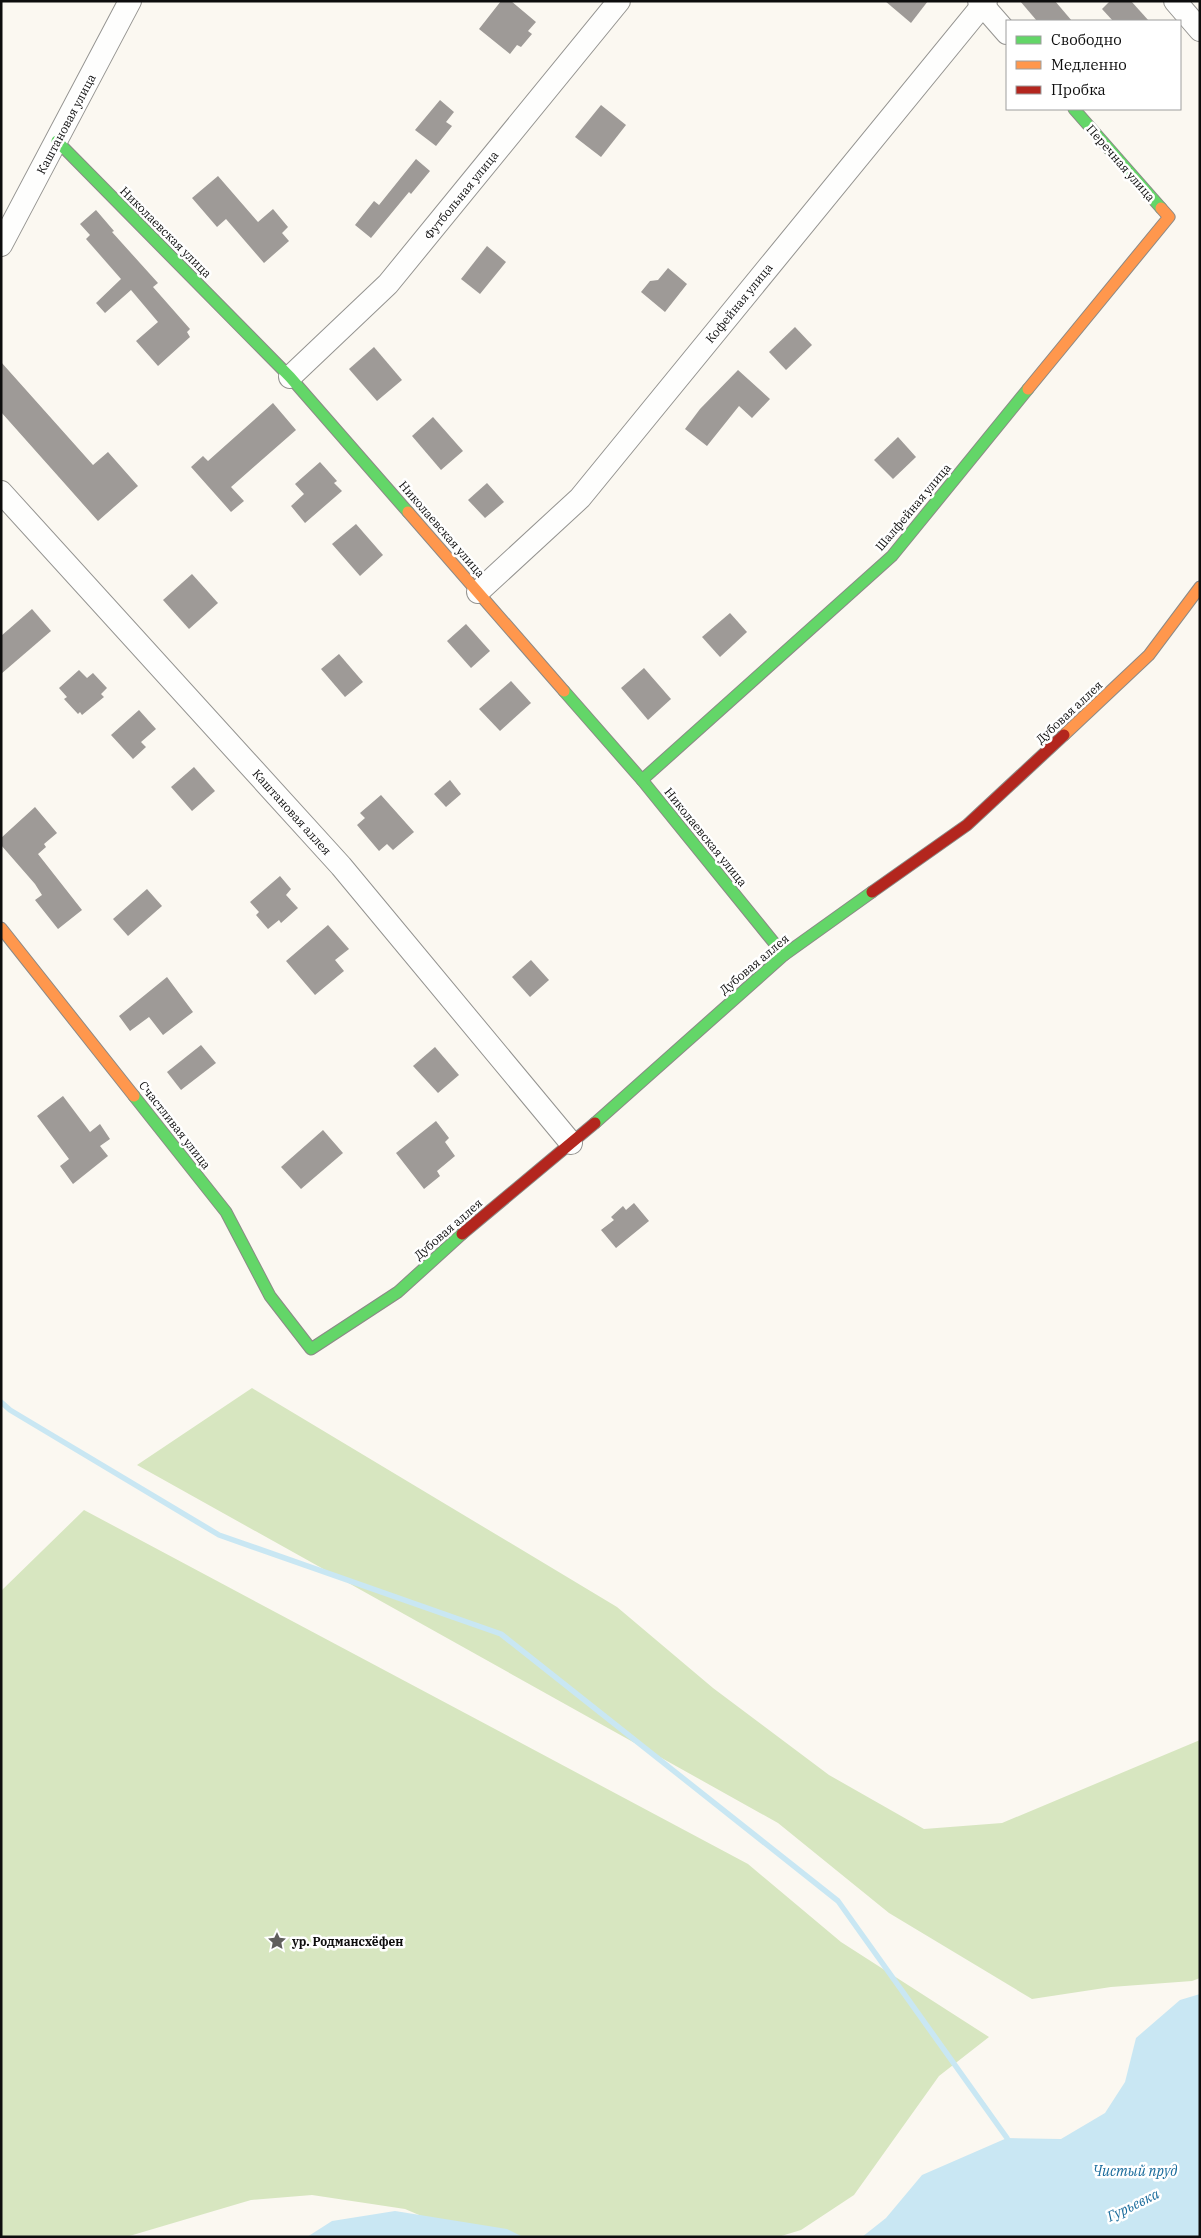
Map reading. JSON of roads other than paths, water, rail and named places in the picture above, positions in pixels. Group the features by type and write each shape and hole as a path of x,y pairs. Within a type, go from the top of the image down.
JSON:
{"street":[{"name":"Каштановая улица","path":"1,245 130,1"},
{"name":"Футбольная улица","path":"290,377 388,284 619,1"},
{"path":"1175,1 1200,30"},
{"path":"983,3 1006,33"},
{"name":"Кофейная улица","path":"478,592 580,498 983,3"},
{"name":"Перечная улица","path":"1075,110 1169,217"},
{"name":"Николаевская улица","path":"57,141 290,377 642,780 784,955"},
{"name":"Шалфейная улица","path":"642,780 892,556 1169,217"},
{"name":"Каштановая аллея","path":"1,492 341,866 572,1143"},
{"name":"Дубовая аллея","path":"311,1349 398,1292 454,1240 572,1143 784,955 967,825 1149,655 1200,587"},
{"name":"Счастливая улица","path":"1,928 226,1212 270,1296 311,1349"}],"water":[{"name":"Чистый пруд","path":"1200,1994 1200,2237 862,2237 886,2218 922,2175 1007,2138 1061,2139 1105,2113 1125,2082 1136,2038 1180,2000"},
{"path":"395,2211 507,2229 523,2237 307,2237 332,2221"}],"waterway":[{"path":"1,1402 10,1410 219,1535 501,1634 838,1901 1007,2138"}],"place":[{"name":"ур. Родмансхёфен","path":"277,1941"}],"water label":[{"name":"Гурьевка","path":"1133,2205"}]}
